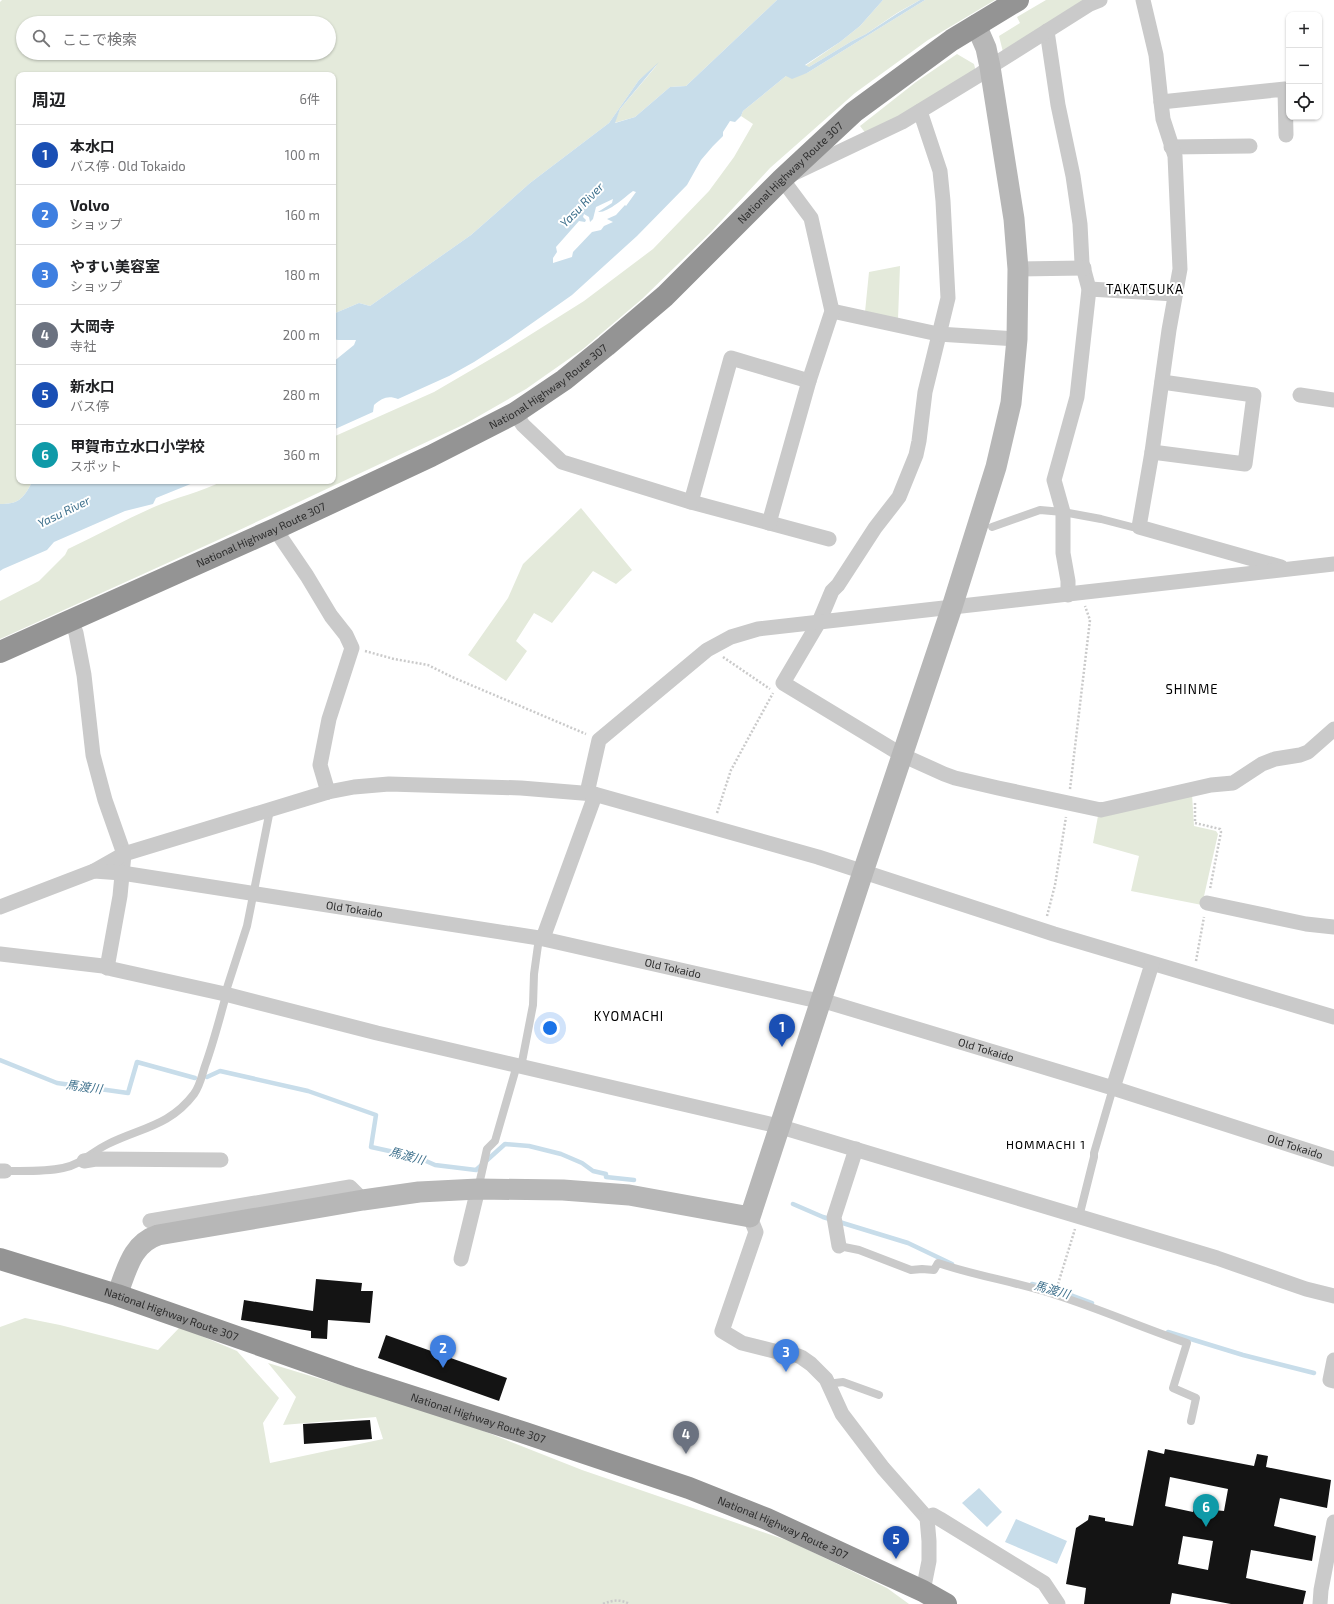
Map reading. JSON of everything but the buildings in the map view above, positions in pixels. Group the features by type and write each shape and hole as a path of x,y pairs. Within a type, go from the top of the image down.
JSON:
{"highway":[{"name":"National Highway Route 307","path":"0,652 275,529 431,456 515,413 564,380 665,296 782,179 854,112 952,40 1018,0"},
{"name":"National Highway Route 307","path":"0,1259 117,1295 351,1377 525,1432 689,1488 767,1519 946,1604"}],"street":[{"path":"769,523 809,381 832,311 811,218 782,179 902,122 979,75 1047,30 1090,4 1100,0"},
{"path":"1143,0 1156,55 1163,119 1175,156 1180,269 1139,527 1288,569"},
{"path":"923,1592 929,1561 927,1518 903,1492 842,1414 829,1389 826,1379 811,1364 801,1357 790,1353 782,1353 742,1343 722,1331 756,1232 750,1217 778,1126 952,607 996,467 1011,404 1017,339 1018,269 1014,219 990,67 986,48 976,25"},
{"path":"1047,30 1058,105 1076,196 1084,268 1089,289 1077,397 1054,480 1063,512 1063,553 1068,581 1074,594"},
{"path":"1161,102 1286,88"},
{"path":"920,111 940,171 948,298 925,392 916,455 899,497 875,528 838,585 832,591 819,622 783,683 902,755 955,778 1101,810 1195,788 1233,783 1262,764 1275,759 1300,755 1308,752 1334,729"},
{"path":"1286,120 1286,135"},
{"path":"1172,147 1250,146"},
{"path":"1018,269 1084,268"},
{"path":"1089,289 1175,294"},
{"path":"832,311 938,334 1017,339"},
{"path":"691,502 731,358 809,381"},
{"path":"1152,452 1245,464 1254,395 1162,382"},
{"path":"1300,395 1334,400"},
{"path":"515,413 523,425 562,462 691,502 829,539"},
{"path":"275,529 307,576 330,616 346,635 352,648 329,719 320,765 328,792"},
{"path":"541,938 593,801 591,794 599,740 710,648 730,637 758,629 1334,564"},
{"path":"71,620 76,633 84,675 93,755 98,780 124,854 108,968"},
{"path":"94,871 124,854 328,792 354,787 389,784 521,788 591,794 712,826 863,872 1152,964 1334,1017"},
{"name":"Old Tokaido","path":"0,906 94,871 122,873 541,938 809,999 821,1000 1113,1088 1334,1159"},
{"path":"1207,903 1306,924 1334,927"},
{"path":"0,954 103,966 225,994 377,1033 778,1126 1217,1258 1306,1289 1334,1296"},
{"path":"1113,1088 1152,964"},
{"path":"839,1246 834,1222 856,1149"},
{"path":"84,1161 96,1159 221,1160"},
{"path":"117,1295 135,1251 148,1239 158,1235 363,1200 419,1192 480,1180 629,1196 750,1217"},
{"path":"461,1259 480,1180"},
{"path":"150,1221 350,1187 363,1200"},
{"path":"1334,1360 1330,1380 1334,1381"},
{"path":"927,1518 933,1515 1044,1583 1058,1604"},
{"path":"1320,1604 1334,1522"}],"lane":[{"path":"992,528 1040,510 1063,512 1101,519 1132,527 1139,527"},
{"path":"3,1171 52,1170 84,1161 107,1144 147,1129 162,1121 176,1112 195,1093 210,1053 225,999 225,994 247,926 270,810"},
{"path":"480,1180 487,1148 495,1141 519,1066 533,1005 534,974 541,938"},
{"path":"1079,1217 1094,1153 1113,1088"},
{"path":"839,1246 859,1250 911,1270 934,1270 938,1263 965,1272 1005,1281 1055,1295 1187,1343 1173,1388 1196,1398 1191,1421"},
{"path":"829,1389 835,1383 843,1382 879,1395"}],"path":[{"path":"1043,930 1055,885 1068,802 1090,620 1074,594"},
{"path":"352,648 394,659 428,665 452,677 599,740"},
{"path":"710,648 774,692 731,770 712,826"},
{"path":"1193,976 1222,832 1220,829 1195,823 1195,788"},
{"path":"1057,1286 1079,1217"},
{"path":"603,1604 611,1600 623,1600 630,1604"}],"green space":[{"path":"2,0 777,0 686,86 670,87 635,117 614,123 620,109 657,65 639,80 609,123 530,183 471,235 370,306 359,303 336,313 336,72 16,72 16,484 31,484 22,497 16,502 0,504 0,2"},
{"path":"883,0 920,0 897,13 866,34 809,67 805,66 860,26"},
{"path":"925,0 995,0 928,40 855,93 770,168 711,232 642,299 583,349 526,389 465,424 218,540 0,639 0,601 39,581 65,555 68,549 143,512 163,503 216,484 336,484 336,436 434,392 506,350 584,301 653,249 709,191 734,157 753,124 741,116 743,111 786,76 807,73"},
{"path":"1046,0 1085,0 1003,52 999,36 1020,23 1017,17"},
{"path":"957,54 974,64 976,72 867,135 860,126 916,82"},
{"path":"900,266 898,319 865,312 869,272"},
{"path":"581,508 632,570 616,584 593,571 552,623 534,613 516,641 527,651 506,681 468,655 508,598 523,564"},
{"path":"1192,794 1194,826 1216,831 1218,834 1202,905 1131,891 1139,856 1093,843 1098,816"},
{"path":"25,1318 60,1325 158,1350 180,1327 237,1351 279,1398 263,1423 270,1463 383,1439 376,1417 283,1425 296,1397 268,1363 456,1420 582,1470 792,1542 887,1588 909,1604 0,1604 0,1327"}],"water":[{"name":"Yasu River","path":"777,0 883,0 860,26 840,42 805,65 809,67 866,34 920,0 925,0 807,73 792,79 786,76 743,111 741,116 735,122 730,121 723,132 723,136 701,160 687,185 637,236 572,295 474,362 449,376 398,399 388,397 382,399 374,405 373,412 336,429 336,360 354,345 356,340 336,340 336,313 359,303 370,306 471,235 530,183 609,123 639,80 659,62 620,109 615,123 635,117 670,87 686,86","holes":["633,191 636,192 626,206 625,205 616,215 607,219 613,222 604,226 601,230 592,232 573,252 572,257 553,263 553,258 557,252 556,247 579,221 585,222 586,220 583,217 584,214 589,217 590,222 593,219 596,207 613,199 612,203 598,212 602,212 616,204"]},
{"name":"Yasu River","path":"31,484 191,484 156,498 153,504 125,511 54,542 47,550 0,571 0,504 16,502"},
{"path":"979,1488 1002,1512 987,1527 962,1503"},
{"path":"1016,1519 1067,1541 1057,1564 1005,1542"}],"waterway":[{"name":"馬渡川","path":"0,1060 57,1083 128,1093 137,1062 195,1078"},
{"name":"馬渡川","path":"207,1077 220,1071 308,1091 376,1115 371,1147 417,1157 435,1165 476,1170 505,1144 529,1146 561,1154 582,1163 593,1171 606,1174 606,1177 634,1180"},
{"name":"馬渡川","path":"793,1204 823,1217 908,1243 952,1264"},
{"name":"馬渡川","path":"1032,1284 1060,1291 1092,1303"},
{"name":"馬渡川","path":"1168,1332 1243,1355 1314,1373"}],"place":[{"name":"本水口","path":"782,1047"},
{"name":"Volvo","path":"443,1368"},
{"name":"やすい美容室","path":"786,1372"},
{"name":"大岡寺","path":"686,1454"},
{"name":"甲賀市立水口小学校","path":"1206,1527"},
{"name":"新水口","path":"896,1559"}],"district":[{"name":"TAKATSUKA","path":"1145,289"},
{"name":"SHINME","path":"1192,689"},
{"name":"KYOMACHI","path":"629,1016"},
{"name":"HOMMACHI 1","path":"1046,1145"}]}
